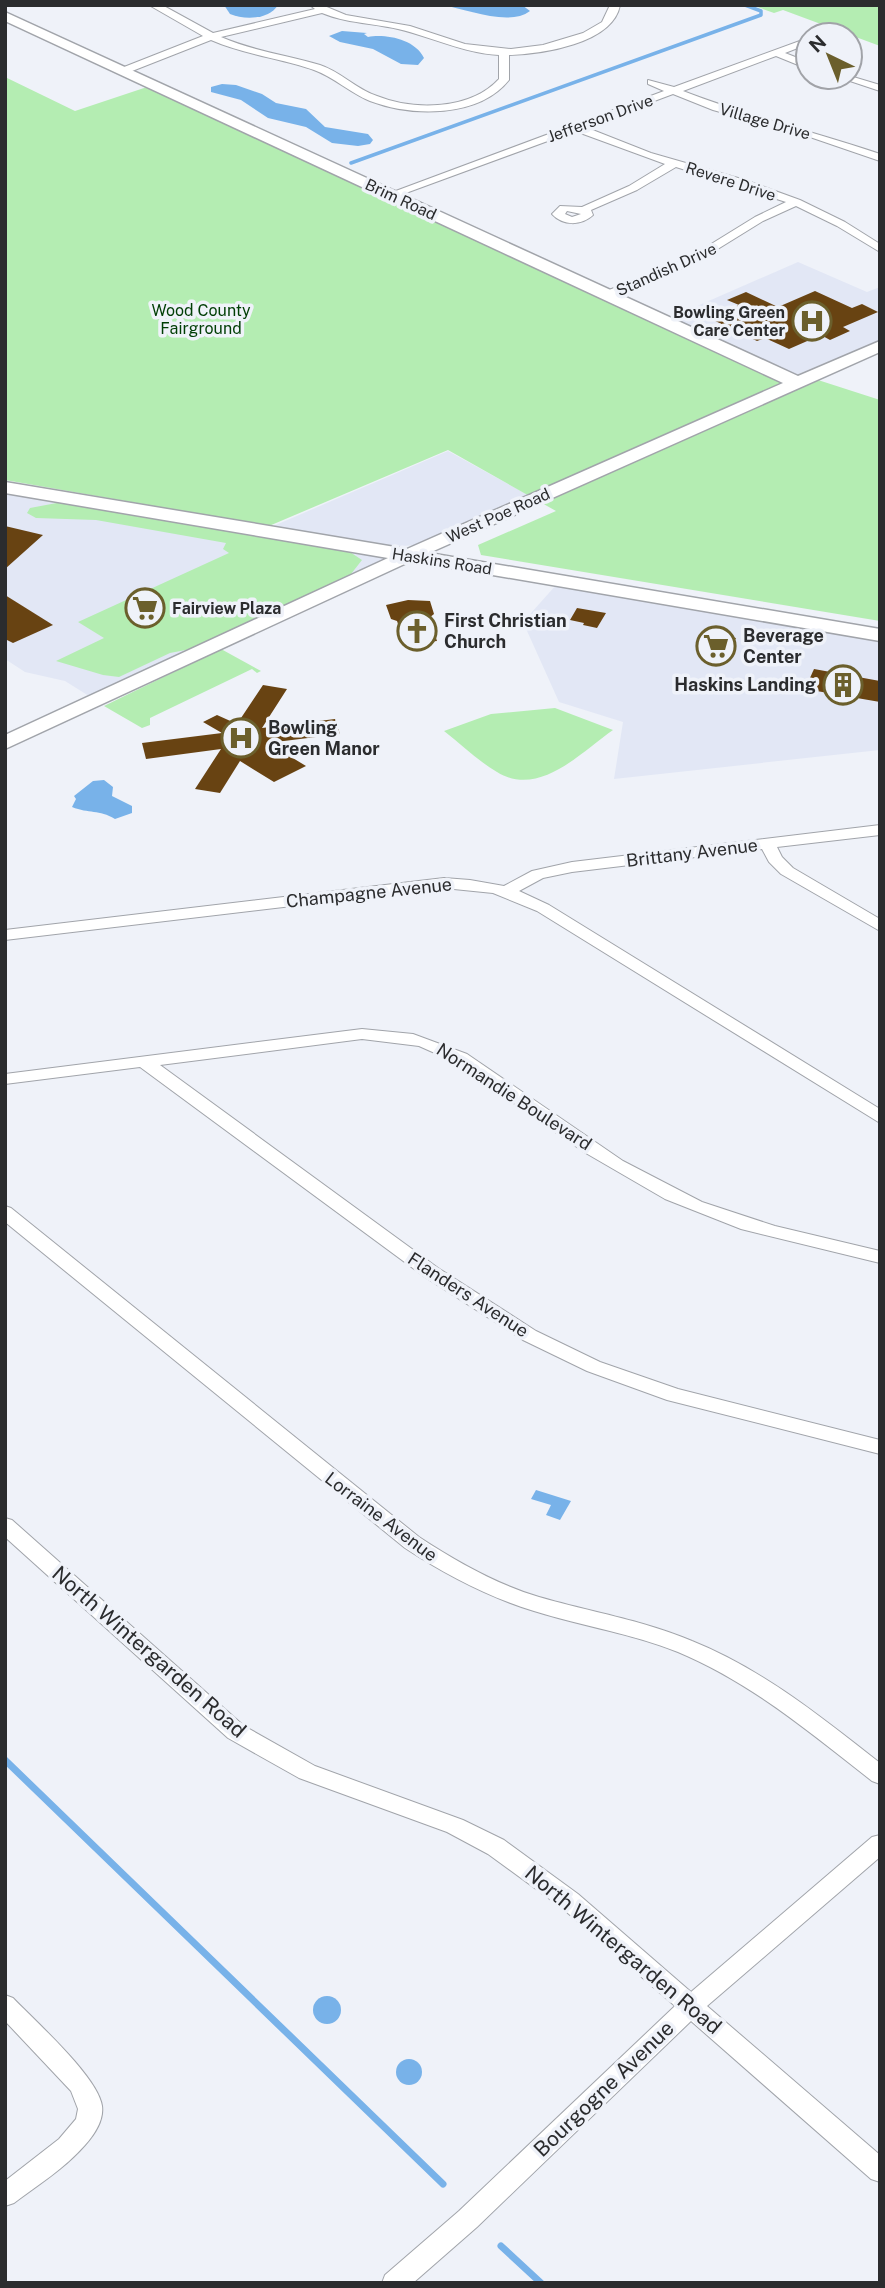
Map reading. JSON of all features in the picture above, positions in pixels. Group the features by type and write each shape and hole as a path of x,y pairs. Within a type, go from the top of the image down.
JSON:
{"street":[{"path":"154,5 215,38 252,52 319,68 340,77 373,99 413,107 455,105 486,97 504,80 504,52"},
{"path":"126,72 215,38 296,24 322,9 418,30 467,48 504,52 543,48 586,35 608,22 615,5"},
{"name":"Brim Road","path":"5,16 796,382"},
{"name":"Jefferson Drive","path":"391,195 794,46"},
{"path":"776,53 794,60"},
{"name":"Village Drive","path":"652,82 735,114 824,138 880,158"},
{"name":"Revere Drive","path":"576,127 629,149 741,182 796,202 841,224 880,249"},
{"path":"583,209 634,188 674,163"},
{"name":"Standish Drive","path":"608,295 691,261 759,219 796,202"},
{"name":"West Poe Road","path":"5,743 407,556 880,346"},
{"name":"Haskins Road","path":"5,487 880,635"},
{"name":"Brittany Avenue","path":"509,891 528,877 549,871 880,830"},
{"path":"768,844 775,859 787,872 880,926"},
{"name":"Champagne Avenue","path":"5,935 444,883 490,886 509,891 542,908 880,1117"},
{"name":"Normandie Boulevard","path":"5,1079 362,1034 386,1034 421,1040 461,1058 611,1160 671,1195 750,1226 880,1257"},
{"name":"Flanders Avenue","path":"143,1061 473,1303 514,1328 558,1350 656,1388 880,1447"},
{"name":"Lorraine Avenue","path":"5,1212 381,1520 436,1560 474,1580 516,1597 643,1632 685,1646 725,1665 807,1718 880,1775"},
{"name":"North Wintergarden Road","path":"5,1525 236,1732 307,1772 455,1826 496,1847 570,1901 880,2171"},
{"name":"Bourgogne Avenue","path":"394,2283 468,2219 691,2006 880,1844"},
{"path":"5,2005 79,2084 88,2097 90,2113 87,2127 66,2148 5,2195"}],"shaded area":[{"path":"798,262 867,292 880,287 880,340 796,375 672,317"},
{"path":"448,451 528,495 416,545 390,547 271,527"},
{"name":"Fairview Plaza","path":"9,491 397,557 89,696 65,681 25,672 5,659 5,495"},
{"path":"557,584 880,639 880,750 614,779 623,722 559,702 523,622"}],"green space":[{"path":"752,5 880,5 880,46 864,40 864,21 813,21 783,10 774,13"},
{"name":"Wood County Fairground","path":"5,77 75,111 153,85 796,382 818,380 880,400 880,621 481,555 478,545 556,511 448,450 269,526 5,480"},
{"path":"62,502 347,550 362,560 351,574 196,648 170,653 119,677 103,675 56,661 104,638 78,622 229,553 223,549 226,543 96,520 36,518 27,513 30,508"},
{"path":"221,649 261,671 257,673 252,669 150,718 150,725 142,728 104,706"},
{"path":"555,708 613,730 558,769 528,780 513,779 497,772 444,731 491,714"}],"water":[{"path":"224,5 278,5 269,14 249,18 230,14"},
{"path":"442,5 522,5 530,11 521,16 500,17"},
{"path":"342,31 367,33 364,34 368,37 398,39 413,46 424,58 418,65 401,64 373,49 340,42 329,36"},
{"path":"222,84 236,85 262,94 276,103 306,109 325,127 368,134 373,140 370,144 358,146 332,143 306,127 268,118 241,100 211,92 211,87"},
{"path":"104,780 113,787 112,796 132,806 132,813 115,819 72,807 76,799 74,796 93,781"},
{"path":"536,1490 571,1501 560,1520 546,1515 551,1505 531,1499"},
{"path":"327,1996 337,2000 341,2010 337,2020 327,2024 317,2020 313,2010 317,2000"},
{"path":"409,2059 418,2063 422,2072 418,2081 409,2085 400,2081 396,2072 400,2063"}],"building":[{"name":"Bowling Green Care Center","path":"815,291 852,308 862,304 878,312 843,327 850,331 830,340 821,335 789,349 765,338 757,341 709,318 739,305 727,300 746,292 778,307"},
{"path":"5,526 43,535 5,569"},
{"path":"5,595 53,625 13,643 5,639"},
{"name":"First Christian Church","path":"408,600 430,601 434,614 429,618 437,641 405,644 397,621 391,619 386,605"},
{"path":"577,608 606,613 597,628 570,620"},
{"name":"Beverage Center","path":"708,633 736,638 725,658 697,653"},
{"name":"Haskins Landing","path":"814,669 880,681 880,702 805,689"},
{"name":"Bowling Green Manor","path":"263,685 287,689 262,728 335,719 340,734 268,743 306,766 274,782 240,761 220,793 195,789 221,749 146,759 142,743 222,733 203,722 217,715 237,724"}],"waterway":[{"path":"351,163 761,15 761,11 745,5"},
{"path":"5,1760 443,2184"},
{"path":"501,2246 541,2283"}],"place":[{"name":"Bowling Green Care Center","path":"812,321"},
{"name":"Fairview Plaza","path":"145,608"},
{"name":"First Christian Church","path":"417,631"},
{"name":"Beverage Center","path":"716,646"},
{"name":"Haskins Landing","path":"843,685"},
{"name":"Bowling Green Manor","path":"241,738"}]}
